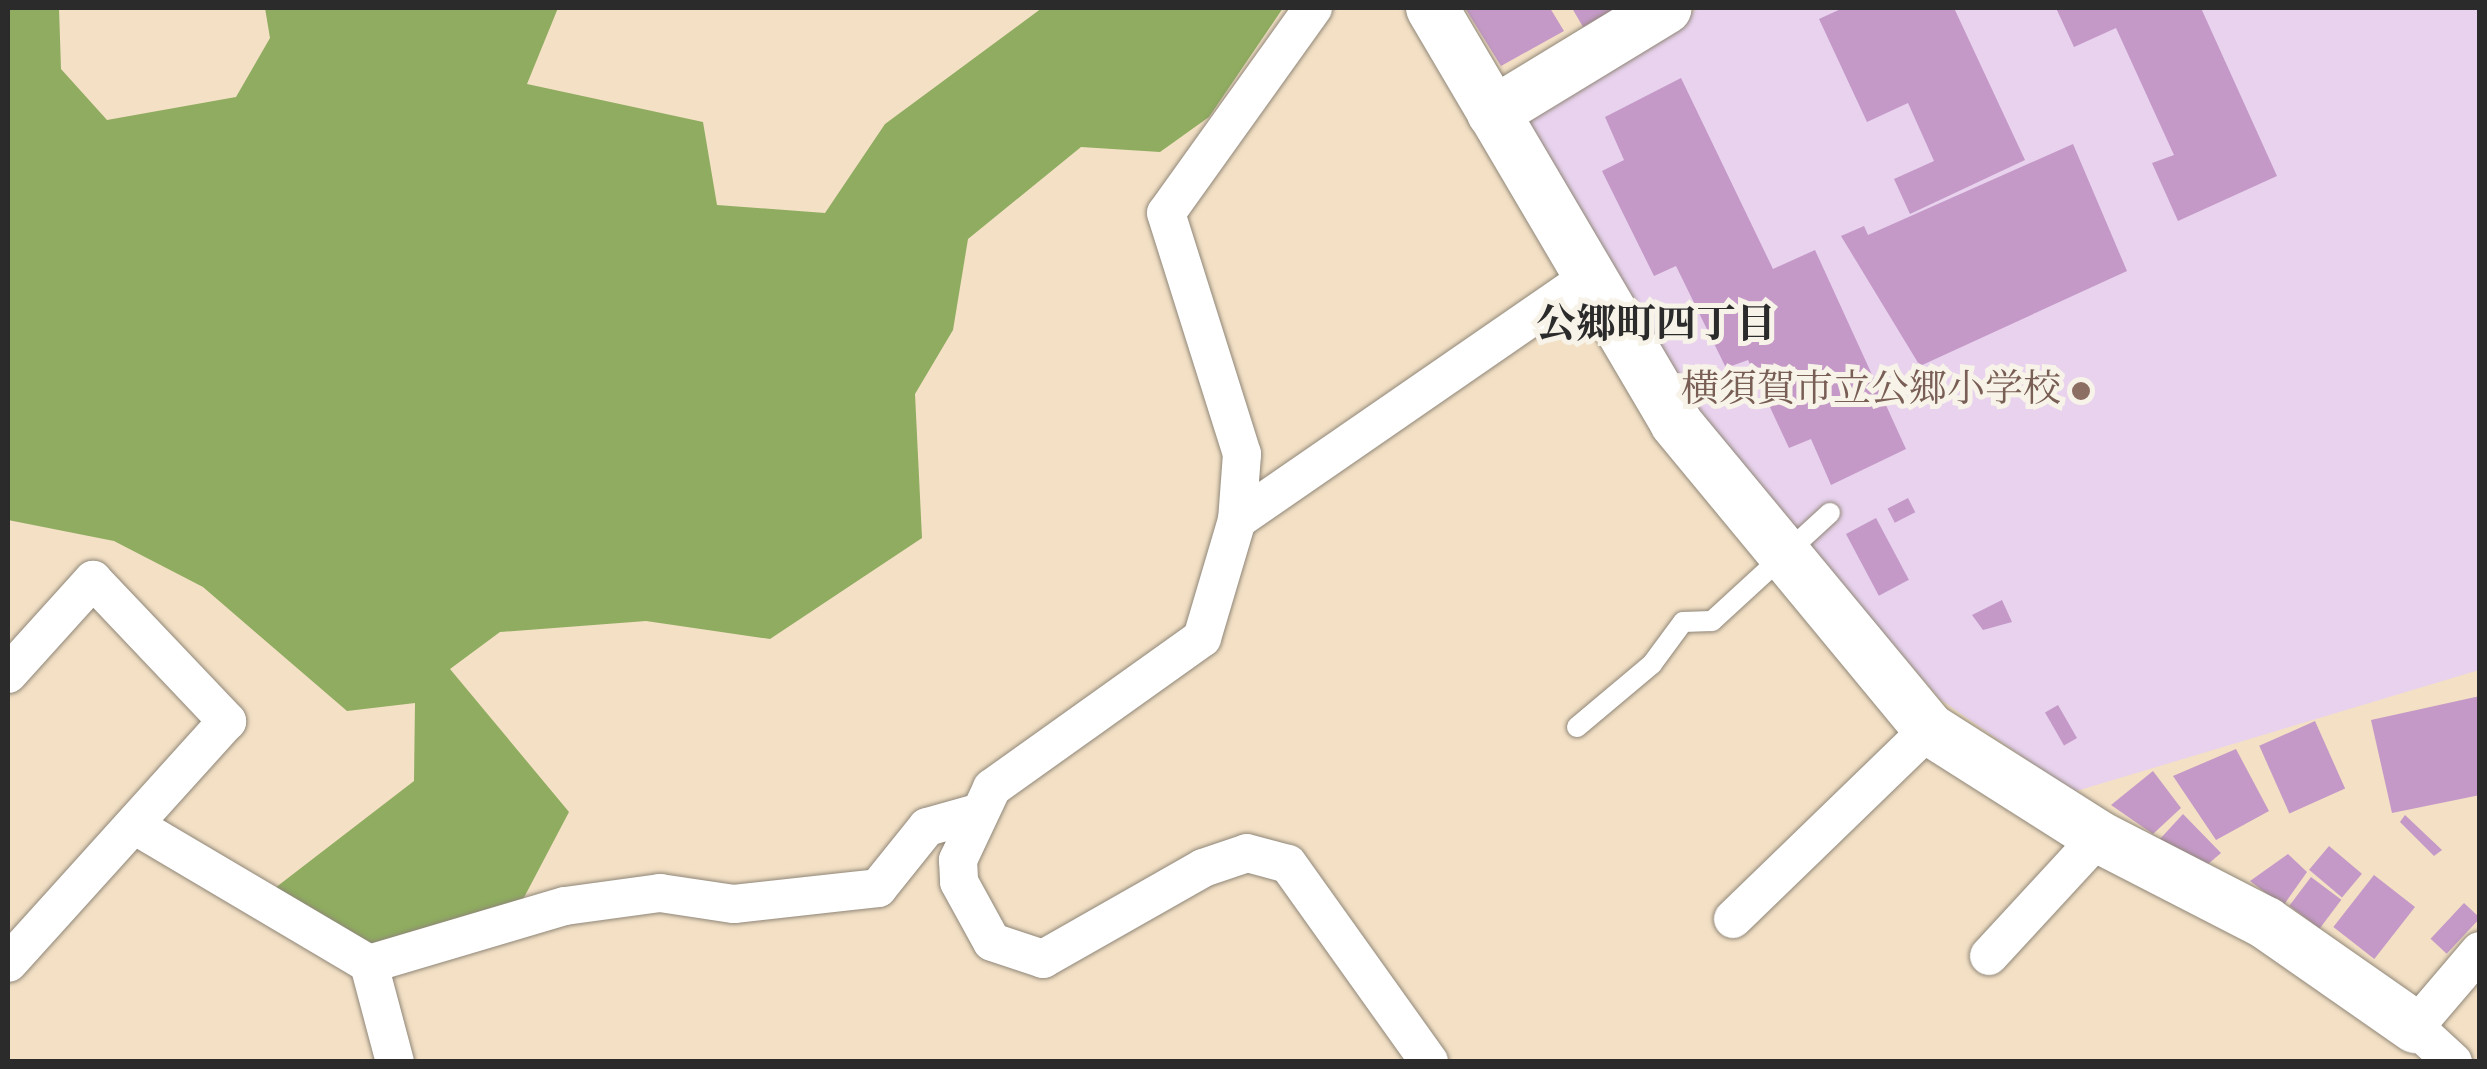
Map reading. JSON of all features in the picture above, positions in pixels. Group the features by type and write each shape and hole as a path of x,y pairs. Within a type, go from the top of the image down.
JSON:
{"street":[{"path":"1313,8 1166,213 1242,454 1237,520 1202,638 992,788 974,814 958,860 964,902 1013,955 1043,959 1088,939 1202,868 1247,853 1288,864 1428,1062"},
{"path":"1432,8 1676,423 1929,728 2099,838 2266,923 2434,1044 2480,951"},
{"path":"1493,113 1664,8"},
{"path":"1237,520 1588,278"},
{"path":"8,674 92,580 227,721 139,828 8,963"},
{"path":"1734,919 1929,728"},
{"path":"369,964 565,906 660,893 734,904 878,888 927,827 974,814"},
{"path":"139,828 369,964 395,1062"},
{"path":"1989,956 2099,838"}],"lane":[{"path":"1577,727 1652,664 1683,622 1712,621 1830,513"}],"shaded area":[{"name":"横須賀市立公郷小学校","path":"1699,8 2479,8 2479,670 2073,792 1940,699 1712,433 1526,131 1530,109"}],"green space":[{"path":"8,8 59,8 61,69 107,120 236,97 270,38 265,8 558,8 527,84 703,122 717,205 825,213 885,124 1042,8 1283,8 1209,117 1160,152 1081,147 968,239 953,330 915,394 922,538 770,639 646,621 500,632 450,669 569,812 519,907 374,949 275,888 414,781 415,703 347,711 203,587 114,541 8,520"}],"building":[{"path":"1465,8 1550,8 1564,31 1501,66"},
{"path":"1572,8 1617,8 1583,27"},
{"path":"1843,8 1954,8 2025,160 1910,214 1894,179 1934,161 1908,103 1867,122 1819,19"},
{"path":"2056,8 2201,8 2277,176 2178,221 2152,163 2174,155 2116,28 2074,47"},
{"path":"1681,78 1773,269 1815,250 1906,449 1831,485 1811,439 1789,448 1748,360 1726,368 1676,266 1654,276 1602,171 1624,160 1605,117"},
{"path":"2073,144 2127,271 1920,366 1841,236 1864,226 1868,235"},
{"path":"1908,498 1915,512 1895,523 1888,508"},
{"path":"1876,518 1909,580 1879,596 1846,534"},
{"path":"2002,600 2012,622 1983,630 1972,615"},
{"path":"2480,696 2480,795 2392,813 2371,720"},
{"path":"2058,705 2077,738 2064,745 2045,712"},
{"path":"2315,721 2345,789 2289,813 2259,746"},
{"path":"2236,749 2269,811 2216,840 2173,776"},
{"path":"2153,771 2181,808 2153,834 2111,805"},
{"path":"2183,814 2221,853 2208,864 2160,839"},
{"path":"2405,815 2442,850 2434,856 2400,822"},
{"path":"2329,846 2362,874 2342,897 2309,870"},
{"path":"2288,854 2307,872 2283,906 2250,881"},
{"path":"2374,875 2415,907 2374,959 2333,927"},
{"path":"2311,877 2341,900 2320,929 2289,906"},
{"path":"2464,903 2480,918 2447,954 2431,939"}],"place":[{"name":"横須賀市立公郷小学校","path":"2081,391"}],"district":[{"name":"公郷町四丁目","path":"1656,326"}]}
